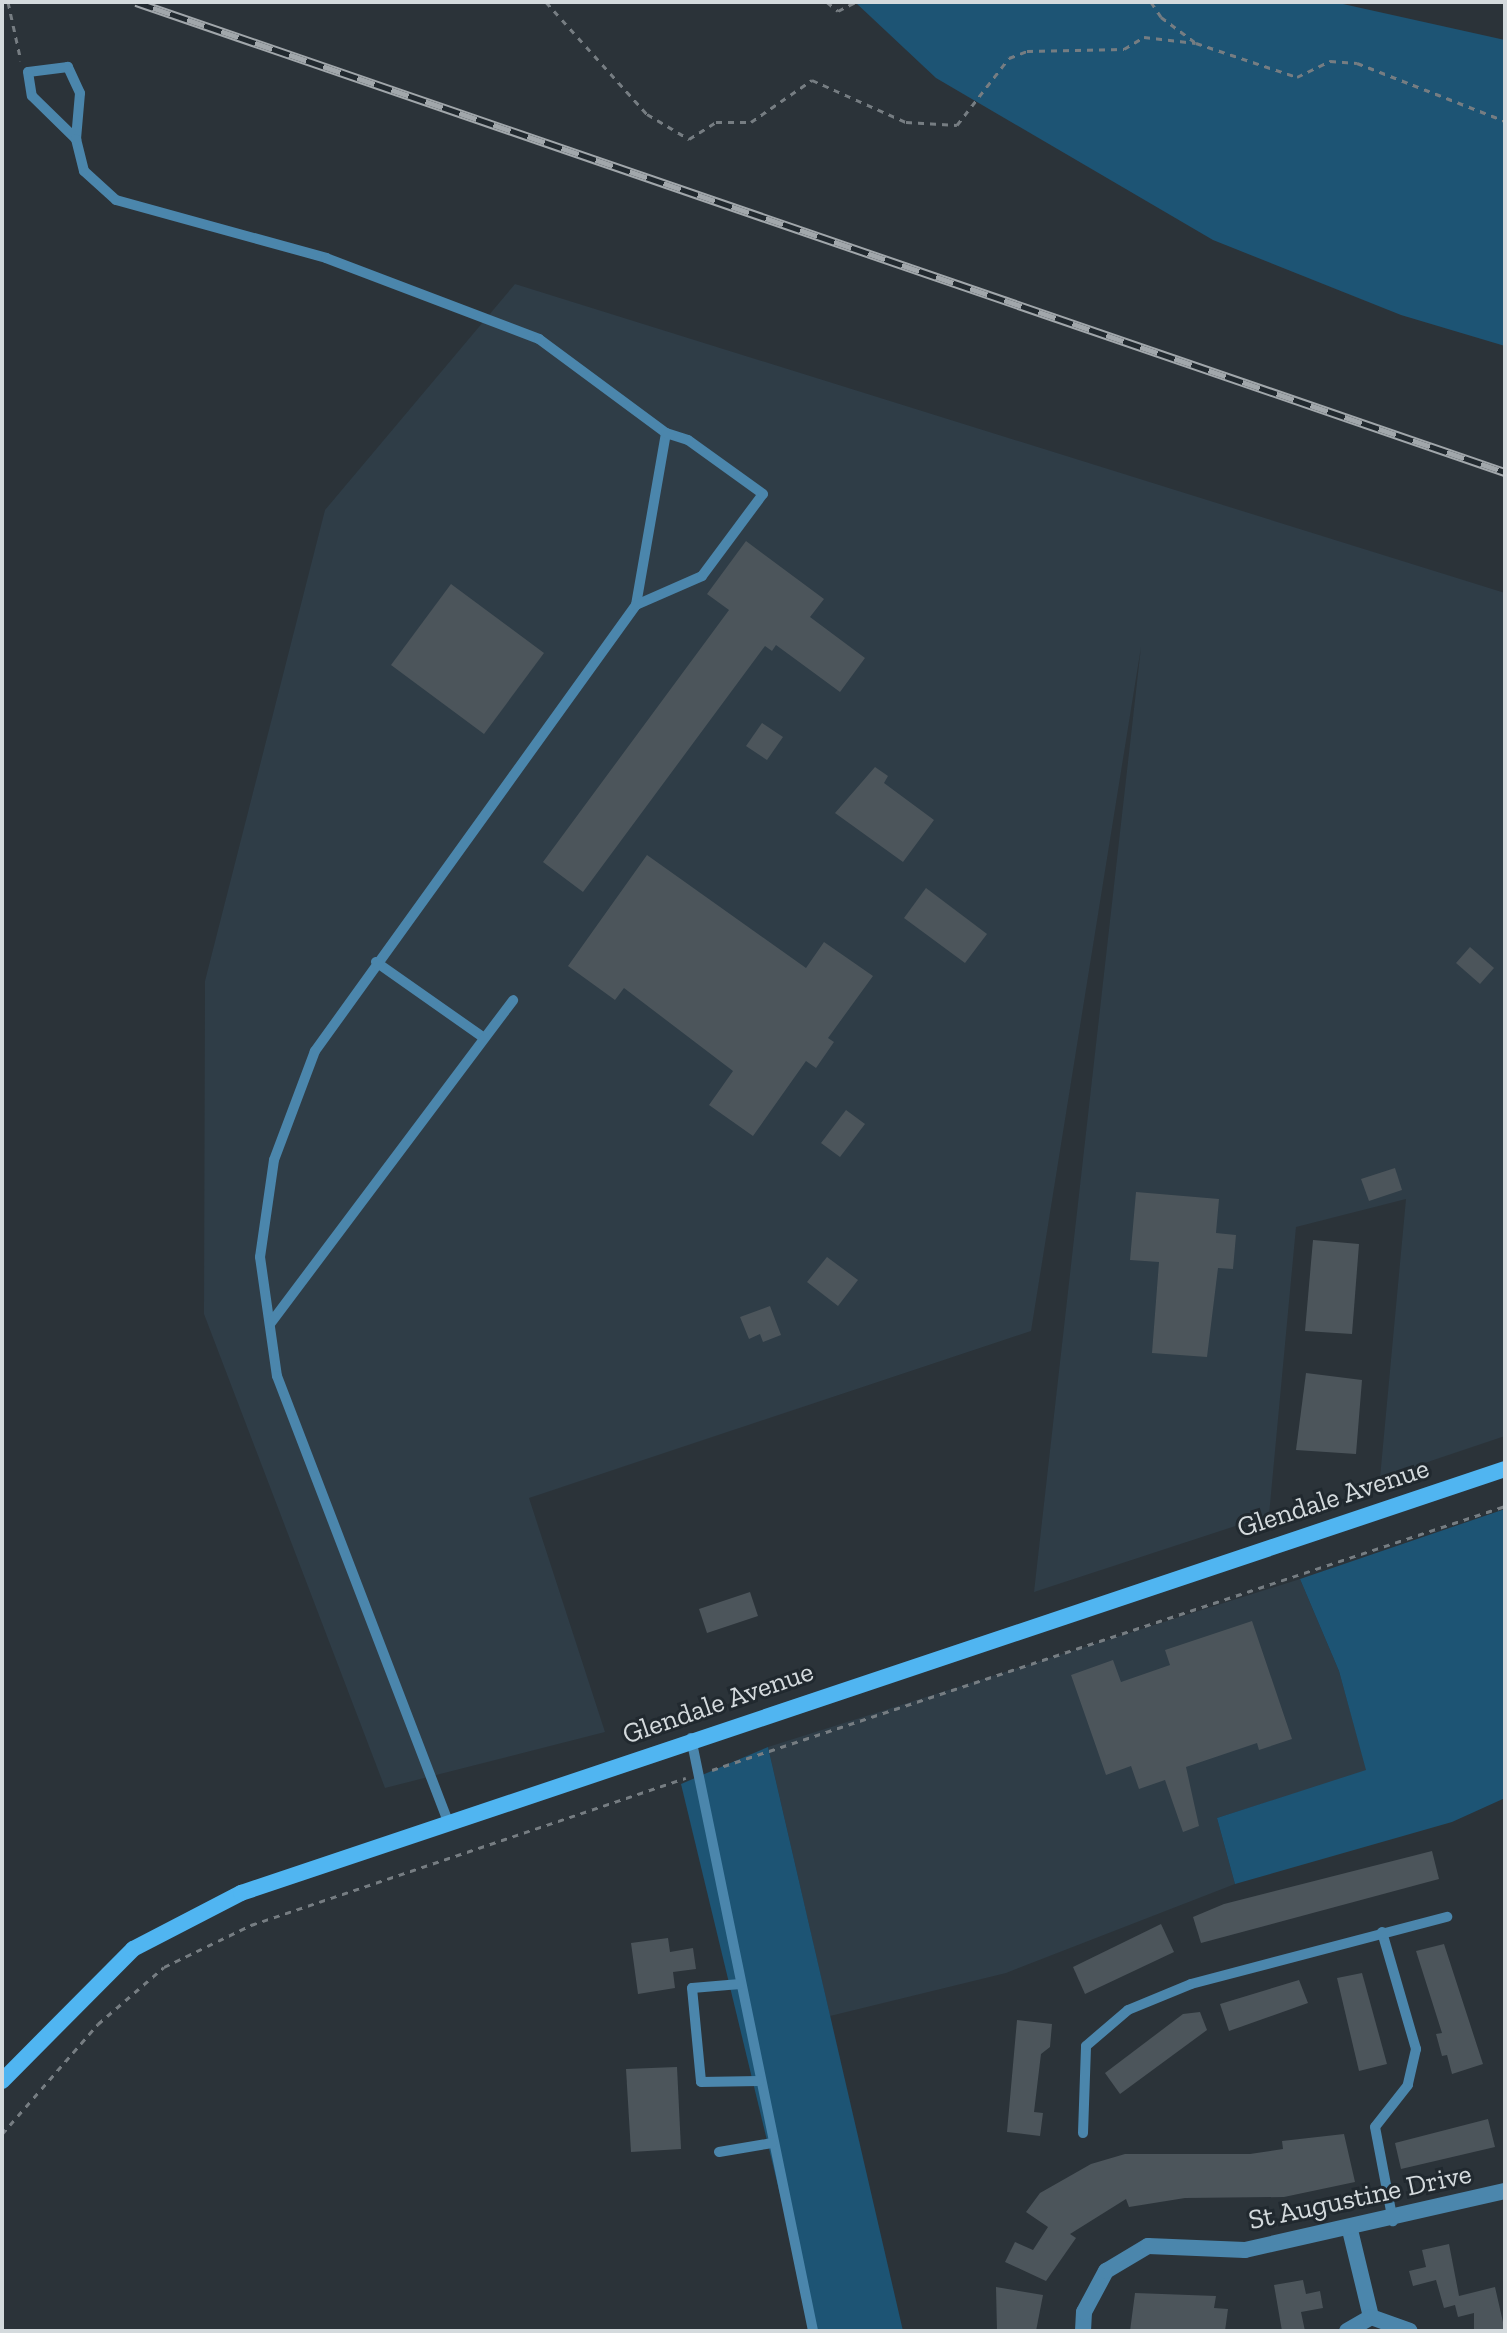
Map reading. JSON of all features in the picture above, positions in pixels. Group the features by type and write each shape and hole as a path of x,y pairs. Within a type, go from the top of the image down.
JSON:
{"main road":[{"name":"Glendale Avenue","path":"2,2081 101,1975 157,1934 241,1893 691,1738 1505,1469"}],"street":[{"name":"St Augustine Drive","path":"1083,2331 1084,2312 1106,2271 1148,2246 1245,2250 1393,2221 1505,2191"},
{"path":"1350,2230 1371,2317"},
{"path":"1347,2331 1371,2317"},
{"path":"1371,2317 1410,2331"}],"lane":[{"path":"76,139 32,96 28,72 68,67 80,93 76,139 84,171 116,200 326,258 539,339 666,433 688,440 763,494 702,576 636,605"},
{"path":"448,1822 277,1376 260,1257 274,1160 315,1051 376,962 636,605 666,433"},
{"path":"376,962 484,1038"},
{"path":"270,1324 513,1000"},
{"path":"691,1738 759,2081 813,2331"},
{"path":"1083,2133 1086,2046 1128,2010 1191,1984 1447,1917"},
{"path":"1382,1932 1416,2049 1408,2085 1375,2127 1393,2221"},
{"path":"740,1984 692,1988 701,2082 759,2081"},
{"path":"719,2152 772,2143"}],"path":[{"path":"8,2 18,55 28,72"},
{"path":"546,2 647,114 689,139 716,122 751,122 778,109 812,80 906,122 957,125 1009,58 1027,51 1124,49 1144,37 1196,43 1297,77 1330,61 1357,63 1505,121"},
{"path":"827,2 838,11 856,2"},
{"path":"1151,2 1161,17 1196,43"},
{"path":"2,2134 98,2024 164,1967 251,1925 1505,1506"}],"shaded area":[{"path":"855,2 1334,2 1505,40 1505,346 1401,315 1213,240 936,78"},
{"path":"515,284 1505,593 1505,1436 1380,1478 1406,1199 1296,1227 1269,1515 1034,1592 1141,647 1031,1331 529,1498 605,1732 385,1788 204,1314 205,981 325,510"},
{"path":"1505,1509 1505,1798 1452,1822 1235,1884 1217,1818 1366,1770 1339,1671 1300,1579"},
{"path":"1300,1579 1339,1671 1367,1771 1217,1818 1235,1884 1006,1973 830,2016 768,1747"},
{"path":"768,1747 903,2331 813,2331 681,1784"}],"building":[{"path":"746,541 824,599 810,617 865,658 840,692 776,645 772,651 765,646 583,892 543,862 729,610 707,594"},
{"path":"451,584 544,653 484,734 391,665"},
{"path":"762,723 783,737 767,760 746,746"},
{"path":"875,767 888,776 884,783 934,820 903,862 835,813"},
{"path":"647,855 806,968 824,942 873,976 828,1038 834,1042 816,1068 806,1061 753,1136 709,1105 733,1071 624,988 615,1000 568,966"},
{"path":"926,888 987,934 965,963 904,918"},
{"path":"1470,947 1494,968 1480,984 1456,963"},
{"path":"846,1110 865,1124 840,1157 821,1143"},
{"path":"1395,1168 1402,1190 1369,1201 1361,1179"},
{"path":"1136,1192 1219,1199 1216,1233 1236,1235 1233,1269 1218,1268 1207,1357 1152,1353 1159,1262 1130,1260"},
{"path":"1313,1240 1359,1244 1352,1334 1305,1331"},
{"path":"827,1257 858,1280 838,1306 807,1282"},
{"path":"770,1306 781,1335 763,1342 760,1334 749,1339 740,1317"},
{"path":"1306,1373 1362,1380 1356,1454 1296,1450"},
{"path":"750,1592 758,1616 707,1633 699,1609"},
{"path":"1252,1621 1292,1739 1259,1750 1257,1743 1186,1767 1199,1826 1183,1832 1165,1780 1139,1789 1131,1766 1106,1775 1071,1675 1113,1660 1121,1682 1170,1665 1165,1650"},
{"path":"1432,1851 1439,1879 1201,1943 1193,1917 1224,1904"},
{"path":"1161,1924 1174,1952 1085,1994 1073,1967"},
{"path":"668,1938 670,1952 693,1948 696,1969 673,1972 675,1988 638,1994 631,1943"},
{"path":"1444,1944 1483,2064 1452,2074 1447,2055 1442,2056 1436,2034 1442,2033 1416,1951"},
{"path":"1362,1973 1387,2064 1359,2071 1337,1978"},
{"path":"1299,1980 1308,2003 1229,2031 1220,2004"},
{"path":"1200,2012 1207,2030 1120,2094 1105,2073 1183,2014"},
{"path":"1017,2020 1052,2024 1050,2047 1041,2054 1034,2112 1043,2113 1040,2136 1007,2132"},
{"path":"677,2067 681,2149 631,2152 626,2069"},
{"path":"1488,2119 1495,2147 1401,2169 1395,2143"},
{"path":"1344,2134 1355,2182 1284,2197 1185,2198 1129,2207 1126,2199 1070,2234 1076,2238 1046,2281 1005,2262 1015,2242 1033,2250 1048,2227 1026,2212 1040,2193 1091,2164 1125,2154 1250,2154 1283,2149 1282,2141"},
{"path":"1449,2244 1459,2296 1495,2287 1505,2331 1474,2331 1474,2313 1458,2317 1455,2305 1444,2308 1436,2280 1413,2286 1409,2271 1426,2267 1422,2250"},
{"path":"1303,2280 1306,2294 1320,2291 1323,2308 1301,2312 1305,2331 1282,2331 1274,2285"},
{"path":"996,2287 1043,2295 1036,2331 997,2331"},
{"path":"1135,2293 1216,2296 1214,2308 1228,2309 1225,2331 1130,2331"}],"railway":[{"path":"136,2 1505,472"}]}
